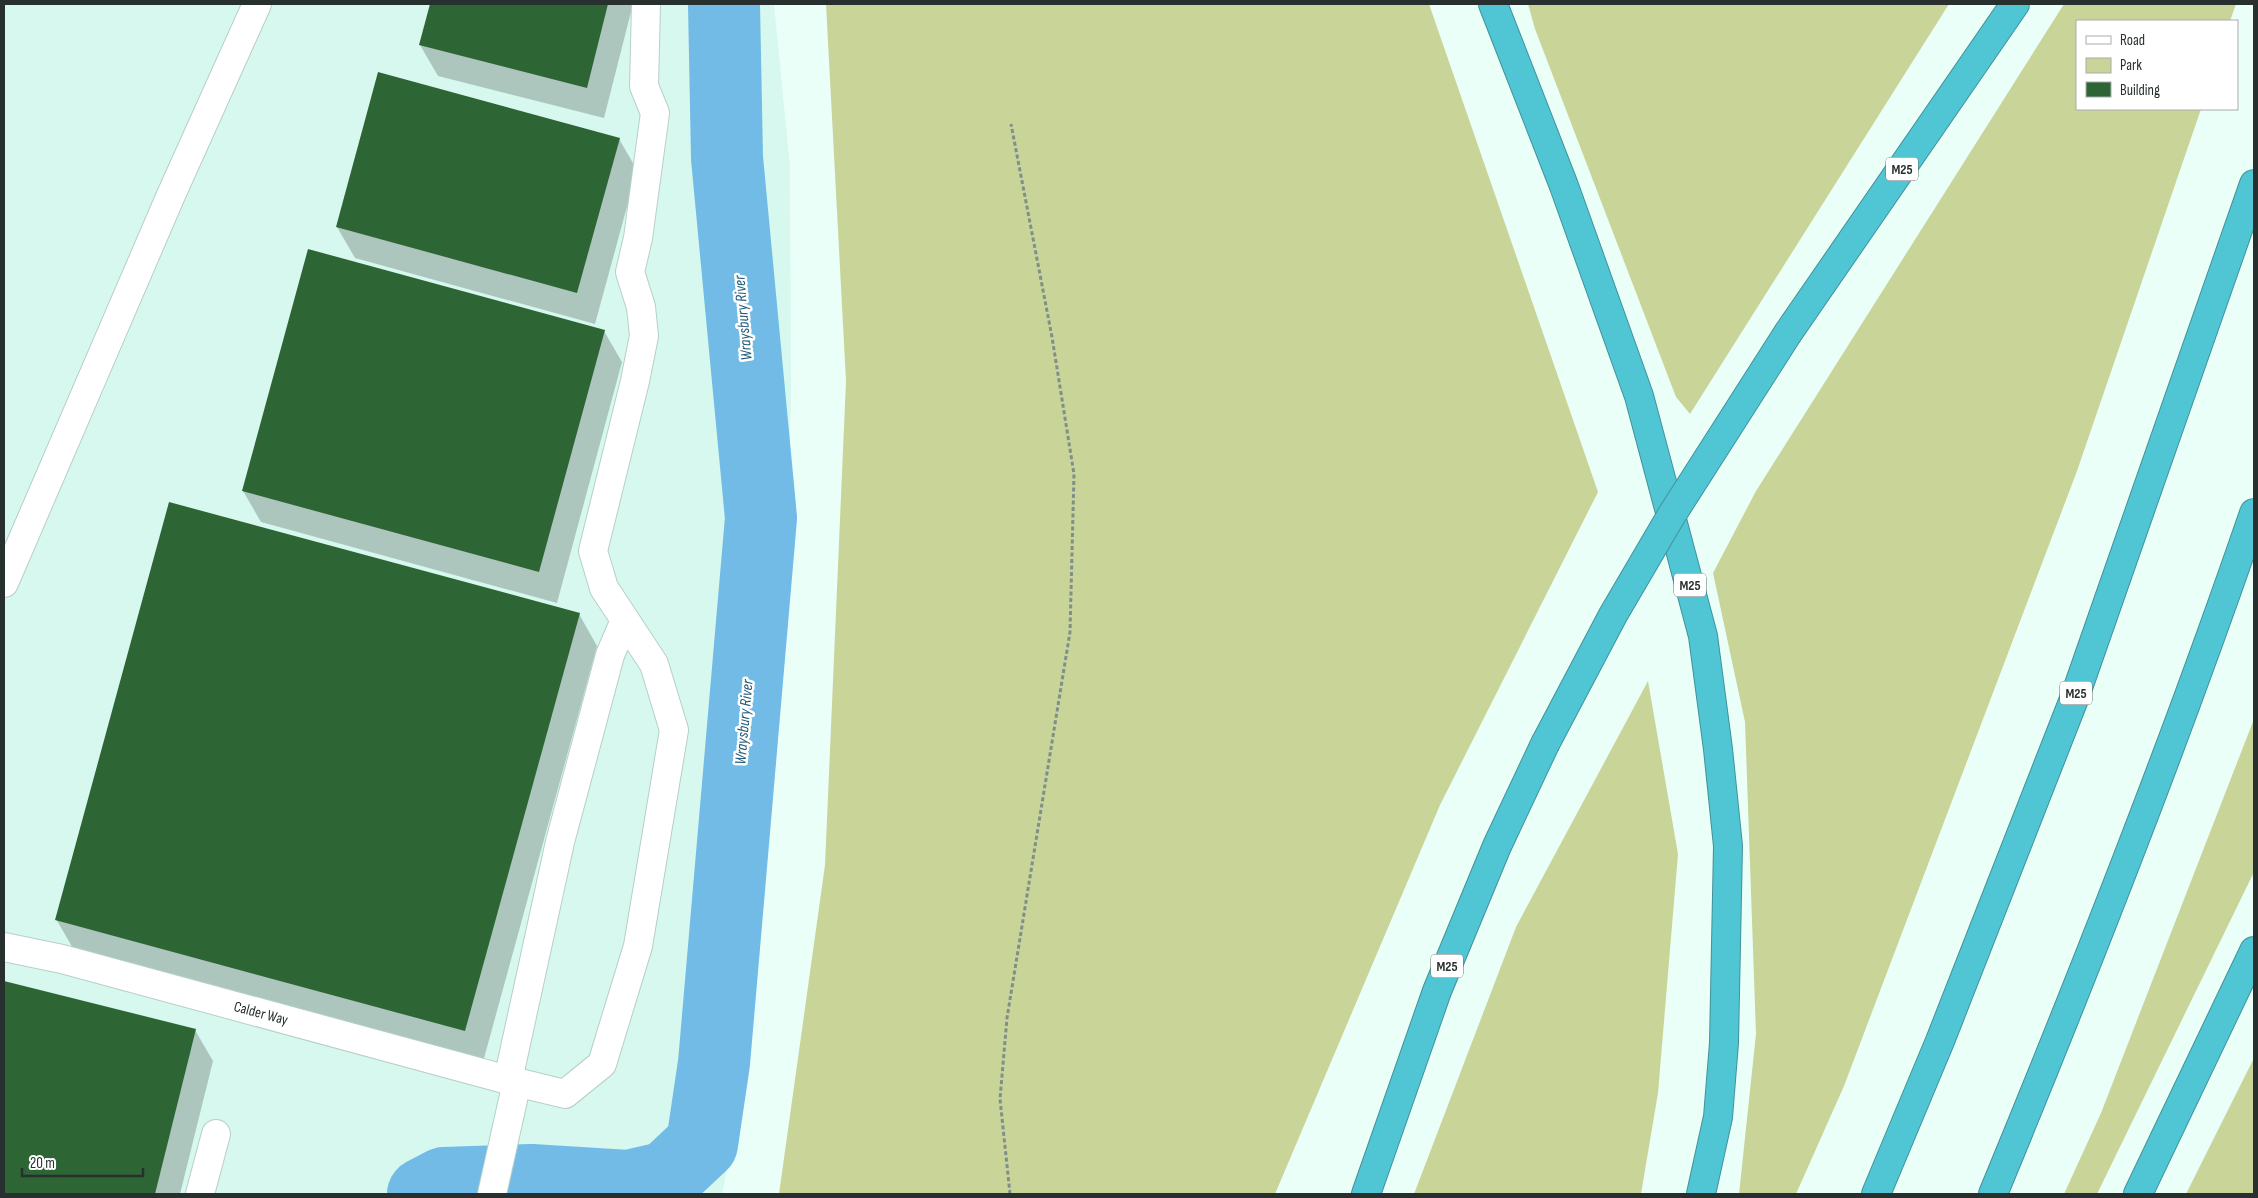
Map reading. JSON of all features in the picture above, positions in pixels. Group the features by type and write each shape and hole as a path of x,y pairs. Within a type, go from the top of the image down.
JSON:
{"highway":[{"name":"M25","path":"1493,4 1564,186 1639,396 1703,636 1718,749 1728,846 1724,1043 1718,1117 1701,1194"},
{"name":"M25","path":"1366,1194 1437,991 1497,846 1545,744 1613,615 1671,516 1788,333 2015,4"},
{"name":"M25","path":"1876,1194 1940,1041 2074,699 2254,184"},
{"path":"1992,1194 2068,1012 2191,693 2254,513"},
{"path":"2138,1194 2254,951"}],"street":[{"path":"4,584 167,204 257,4"},
{"path":"492,1194 512,1081 560,842 610,655 625,620 604,588 593,552 636,381 644,336 640,306 630,272 638,238 655,113 644,86 646,4"},
{"name":"Calder Way","path":"4,947 62,959 565,1094 602,1064 638,946 674,730 654,664 625,620"},
{"path":"200,1194 216,1134"}],"path":[{"path":"1010,1194 1000,1098 1003,1063 1007,1018 1070,632 1074,474 1052,338 1011,124"}],"shaded area":[{"path":"4,4 774,4 790,167 791,397 783,654 759,913 732,1142 722,1194 4,1194"}],"green space":[{"path":"826,4 1429,4 1598,492 1440,805 1275,1194 779,1194 825,865 846,381"},
{"path":"1528,4 1949,4 1690,414 1676,397 1535,29"},
{"path":"2064,4 2236,4 2230,20 2076,20 2076,110 2201,110 2077,471 1844,1086 1796,1194 1739,1194 1756,1034 1745,722 1713,573 1756,491"},
{"path":"1648,681 1678,854 1658,1093 1641,1194 1414,1194 1516,927"},
{"path":"2254,719 2254,872 2097,1194 2064,1194 2101,1113"},
{"path":"2254,1058 2254,1194 2186,1194"}],"building":[{"path":"430,4 608,4 587,88 419,45"},
{"path":"378,72 620,138 577,293 336,227"},
{"path":"308,249 605,330 539,572 242,491"},
{"path":"169,502 580,613 465,1031 55,920"},
{"path":"4,981 196,1029 155,1194 4,1194"}],"waterway":[{"name":"Wraysbury River","path":"423,1194 444,1183 531,1180 628,1186 667,1177 702,1144 714,1063 761,518 727,158 724,4"}]}
